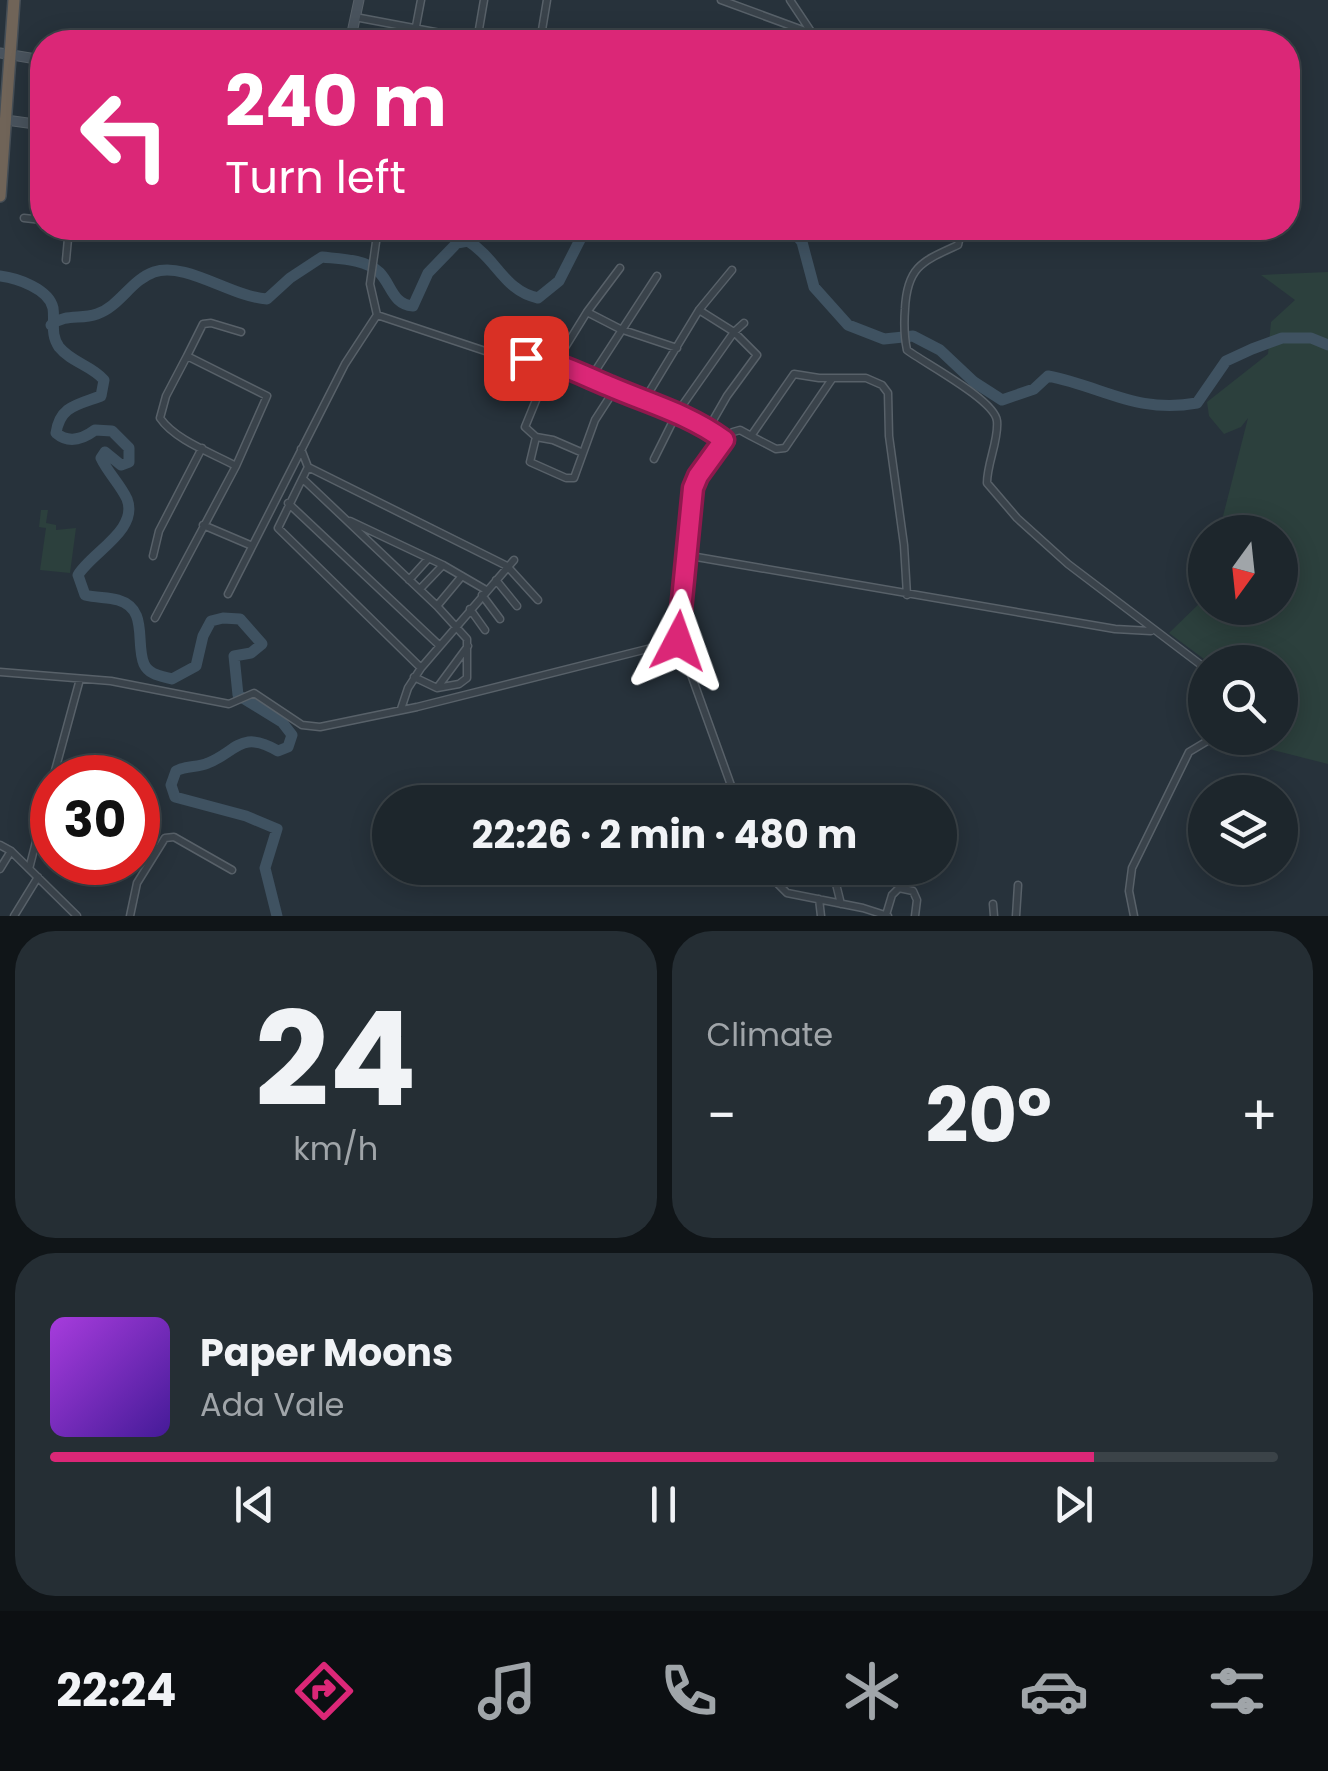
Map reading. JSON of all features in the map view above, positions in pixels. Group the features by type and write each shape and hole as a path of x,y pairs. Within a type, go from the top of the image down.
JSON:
{"highway":[{"path":"0,196 6,120 5,54 14,0"}],"street":[{"path":"352,30 358,0"},
{"path":"355,17 415,30 421,0"},
{"path":"479,30 484,0"},
{"path":"542,30 547,0"},
{"path":"721,0 803,30"},
{"path":"790,0 807,30"},
{"path":"5,54 30,58"},
{"path":"6,120 30,123"},
{"path":"24,218 30,219"},
{"path":"66,260 68,240"},
{"path":"228,594 346,364 376,315 370,273 376,240"},
{"path":"959,240 958,245 924,261 911,276 906,292 905,344 910,353 952,378 994,413 997,426 988,464 989,487 1017,518 1068,564 1188,656"},
{"path":"583,454 536,437 526,429 526,424 534,400 555,364 620,268"},
{"path":"646,399 700,310 732,270"},
{"path":"590,378 657,276"},
{"path":"700,310 734,332 757,355 708,429"},
{"path":"587,312 620,329 677,348"},
{"path":"376,315 509,359 532,358 555,364 646,399 724,440"},
{"path":"236,466 162,424 160,418 162,405 203,324 211,322 242,332"},
{"path":"654,458 677,413 744,322"},
{"path":"155,618 236,466 267,396 188,356"},
{"path":"751,436 794,374 866,378 882,386 888,394 907,595"},
{"path":"731,785 678,641 693,488 724,440 736,430 776,450 785,448 833,378"},
{"path":"536,437 530,462 572,479 595,420 615,389"},
{"path":"153,556 159,531 202,448"},
{"path":"301,449 308,467 510,563 538,600"},
{"path":"308,467 278,523 280,532 421,668"},
{"path":"303,478 437,606 468,645 465,680 437,688 414,677"},
{"path":"288,504 440,646"},
{"path":"344,518 462,576 484,593 500,619"},
{"path":"203,525 250,545"},
{"path":"685,555 1115,629 1152,631"},
{"path":"410,580 428,559"},
{"path":"401,710 414,677 510,563"},
{"path":"420,589 443,565"},
{"path":"437,606 462,576"},
{"path":"496,580 518,606"},
{"path":"470,609 485,630"},
{"path":"0,672 112,681 229,704 254,694 310,728 401,710 678,641"},
{"path":"437,688 468,645"},
{"path":"59,755 80,679"},
{"path":"1134,916 1129,891 1132,868 1188,754"},
{"path":"130,916 137,883 165,838 174,837 232,870"},
{"path":"0,845 29,869"},
{"path":"0,869 11,851"},
{"path":"14,916 33,885"},
{"path":"46,885 77,916"},
{"path":"780,885 782,890 887,916 892,895 899,888 913,890 917,900 915,916"},
{"path":"836,885 841,904"},
{"path":"1016,916 1018,885"},
{"path":"819,900 822,916"},
{"path":"993,904 994,916"},
{"path":"854,906 855,916"}],"green space":[{"path":"1328,272 1328,764 1293,755 1298,755 1298,645 1188,647 1169,633 1188,615 1188,625 1298,625 1298,515 1223,515 1248,418 1241,427 1224,434 1209,416 1207,402 1268,354 1271,322 1295,300 1261,275"},
{"path":"41,510 48,510 46,523 56,525 56,530 76,528 70,573 40,570 46,528 39,527"}],"waterway":[{"path":"51,325 105,310 146,276 166,270 267,299 322,257 367,264 379,272 396,298 413,306 428,273 457,243 468,241 517,289 538,298 559,281 580,240"},
{"path":"800,240 814,287 848,325 884,339 913,336 940,350 974,382 1002,400 1034,389 1048,376 1138,402 1197,403 1226,361 1252,349 1282,338 1311,338 1328,345"},
{"path":"0,276 23,282 45,295 53,308 59,347 104,380 101,396 66,412 56,433 71,439 95,430 112,431 129,448 129,462 121,465 105,452 101,458 127,499 129,510 120,531 78,575 85,595 128,604 137,619 144,664 160,676 172,679 196,666 211,621 240,619 262,644 251,653 234,656 238,695 282,722 292,735 288,747 278,751 247,742 208,763 176,771 171,785 175,797 246,816 277,829 265,868 277,916"}],"route":[{"path":"526,358 546,361 646,399 724,440 693,488 678,641"}]}
